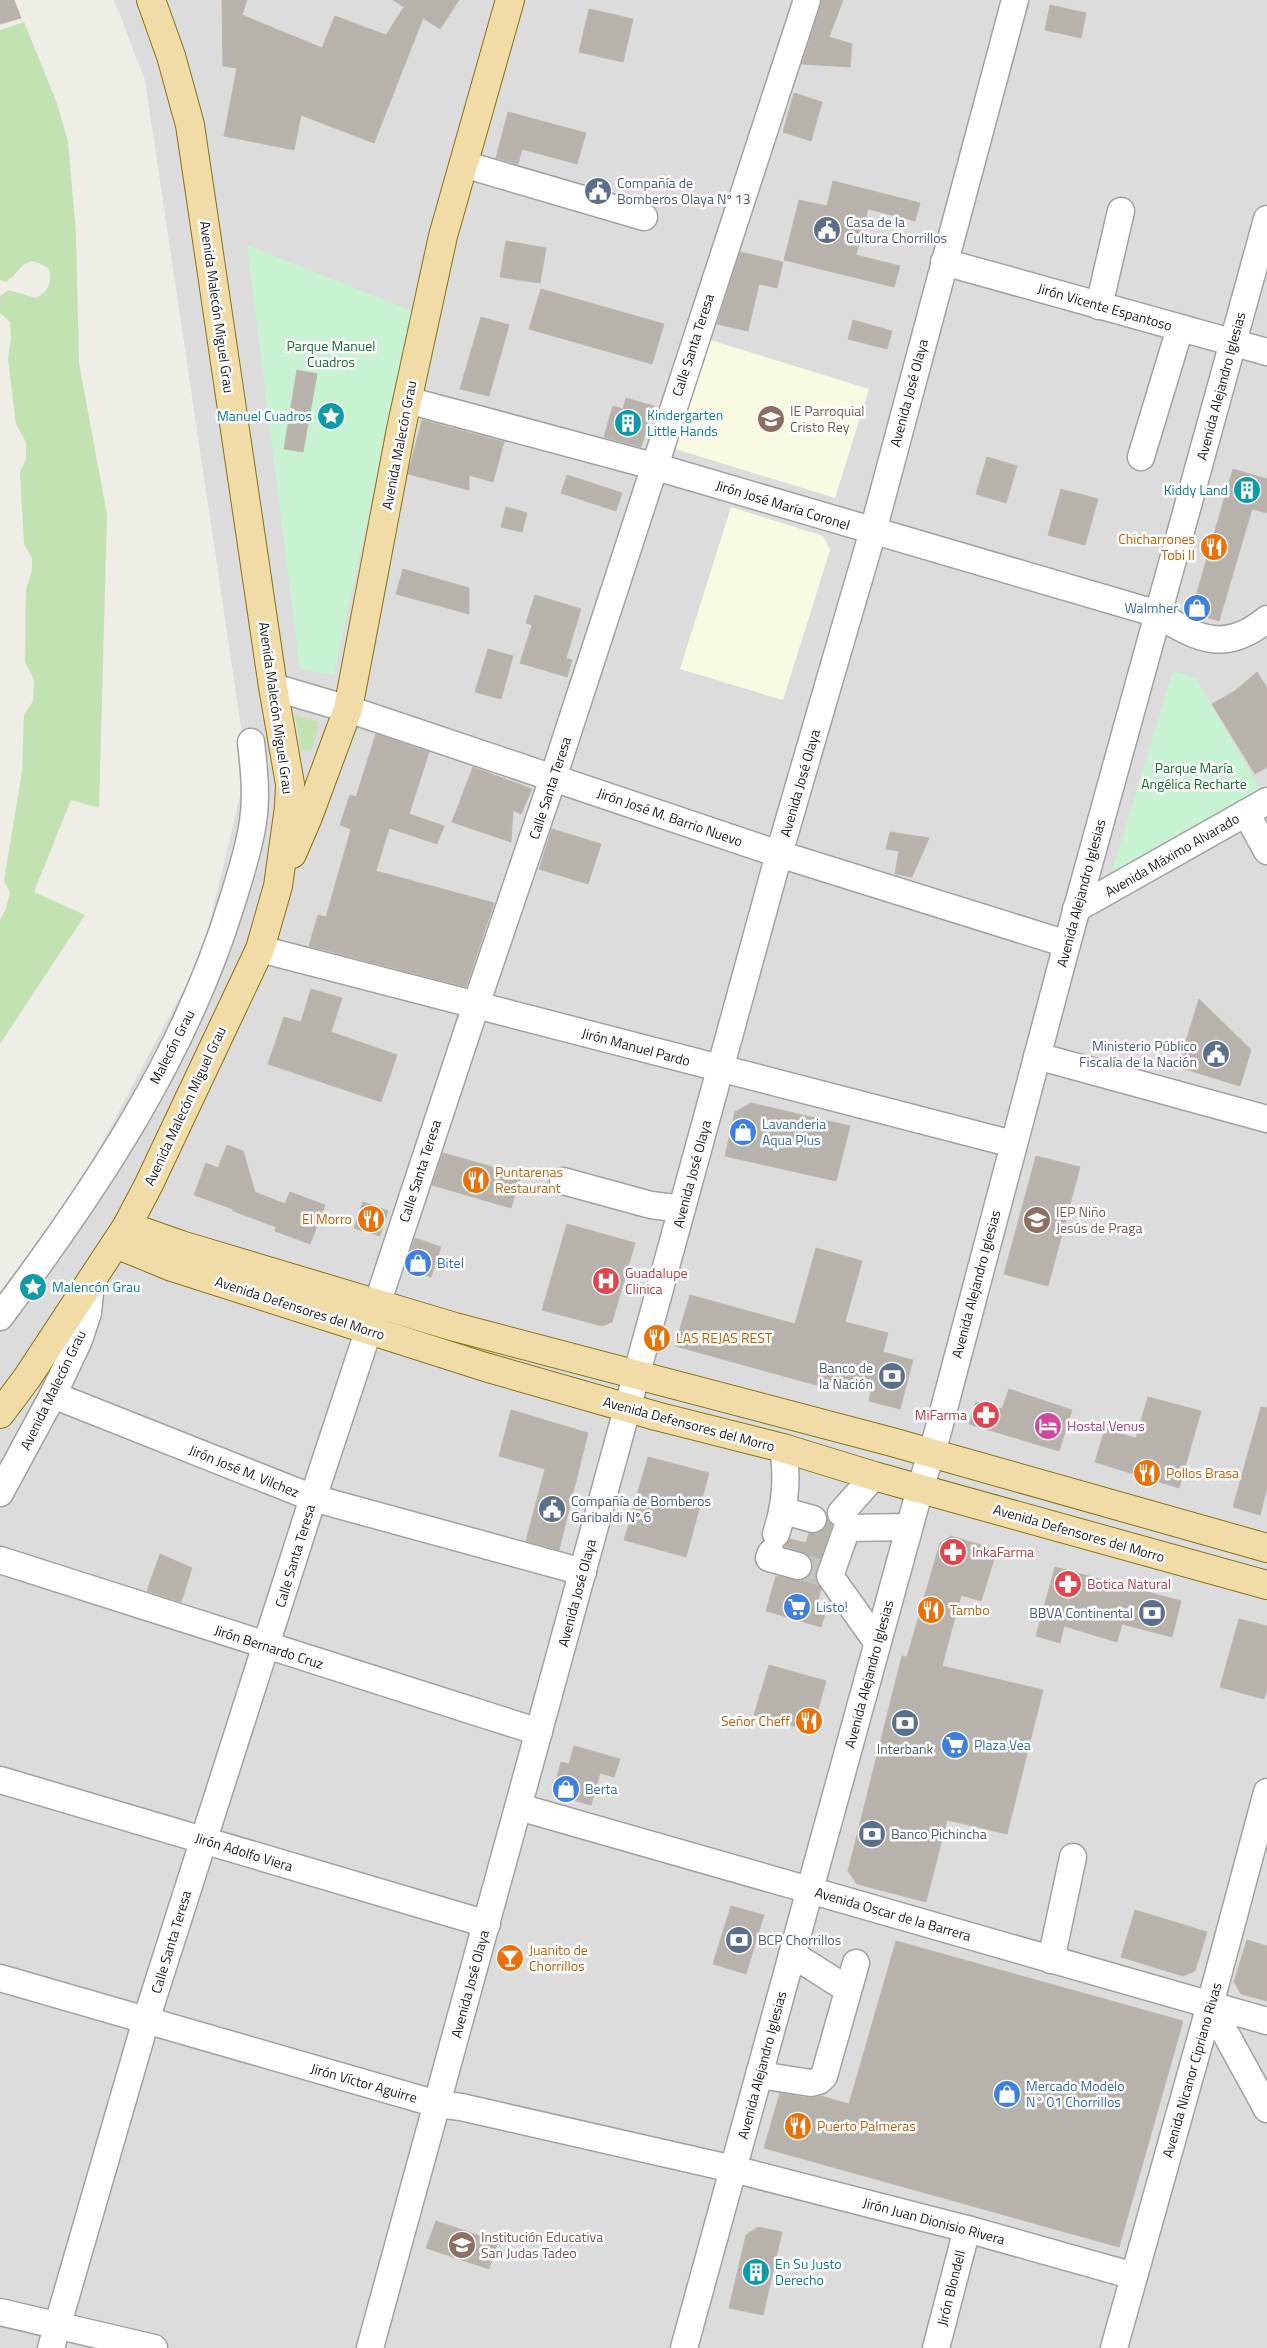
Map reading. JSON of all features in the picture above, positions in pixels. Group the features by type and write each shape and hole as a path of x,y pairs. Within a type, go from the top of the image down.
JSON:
{"main road":[{"name":"Avenida Malecón Miguel Grau","path":"0,1414 91,1282 121,1235 149,1184 260,950 278,886 289,807 290,784 273,687 190,125 171,56 151,0"},
{"name":"Avenida Malecón Grau","path":"278,886 308,817 348,709 407,400 443,236 512,1"},
{"name":"Avenida Defensores del Morro","path":"121,1235 181,1245 455,1326 932,1454 1267,1548"},
{"name":"Avenida Defensores del Morro","path":"121,1235 172,1267 484,1367 628,1408 783,1448 874,1476 1267,1586"}],"street":[{"name":"Calle Santa Teresa","path":"53,2337 146,2020 267,1647 313,1498 356,1374 367,1330 554,778 653,466 807,0"},
{"name":"Avenida José Olaya","path":"370,2348 780,854 872,531 1015,0"},
{"path":"463,164 644,217"},
{"path":"1099,306 1121,211"},
{"name":"Avenida Alejandro Iglesias","path":"684,2348 909,1527 932,1454 1012,1144 1267,219"},
{"name":"Jirón Vicente Espantoso","path":"944,262 1267,352"},
{"path":"1141,456 1180,328"},
{"name":"Jirón José María Coronel","path":"407,400 653,466 1158,614 1194,634 1209,638 1235,639 1250,633 1267,619"},
{"name":"Jirón José M. Barrio Nuevo","path":"273,687 348,709 780,854 1067,944"},
{"name":"Malecón Grau","path":"0,1317 67,1227 109,1163 168,1058 204,984 217,952 253,822 254,770 252,742"},
{"path":"1257,807 1267,851"},
{"name":"Avenida Máximo Alvarado","path":"1076,909 1257,807"},
{"name":"Jirón Manuel Pardo","path":"260,950 1012,1144"},
{"path":"1036,1056 1267,1118"},
{"path":"563,1181 651,1205 682,1209"},
{"name":"Avenida Malecón Grau","path":"0,1493 53,1395 80,1340 88,1313 91,1282"},
{"name":"Jirón José M. Vilchez","path":"53,1395 313,1498 583,1572"},
{"path":"783,1448 786,1464 777,1533 769,1558 798,1566"},
{"path":"874,1476 843,1522 828,1575 878,1642"},
{"path":"777,1533 813,1519"},
{"path":"843,1522 909,1527"},
{"name":"Jirón Bernardo Cruz","path":"0,1560 267,1647 539,1732"},
{"name":"Jirón Adolfo Viera","path":"0,1780 487,1924"},
{"name":"Avenida Nicanor Cipriano Rivas","path":"1114,2348 1210,2005 1267,1792"},
{"name":"Avenida Oscar de la Barrera","path":"519,1807 1267,2021"},
{"path":"1051,1960 1073,1857"},
{"path":"792,1954 847,1989"},
{"path":"759,2075 811,2083 819,2081 824,2076 847,1989 856,1963"},
{"name":"Jirón Víctor Aguirre","path":"0,1978 437,2104 460,2107 733,2170"},
{"path":"1210,2005 1267,2109"},
{"name":"Jirón Juan Dionisio Rivera","path":"733,2170 967,2229 1134,2276"},
{"name":"Jirón Blondell","path":"936,2348 967,2229"},
{"path":"0,2312 53,2337 154,2348"}],"shaded area":[{"path":"114,0 1267,0 1267,2348 0,2348 0,1291 78,1188 202,955 247,767 145,80"},
{"name":"IE Parroquial Cristo Rey","path":"707,339 869,389 835,498 672,448"},
{"path":"731,507 823,536 830,550 783,700 680,669"}],"green space":[{"path":"24,22 56,101 68,141 76,234 79,363 107,515 99,808 71,800 34,892 85,915 0,1044 0,920 6,909 10,892 4,881 22,771 24,715 33,701 34,680 25,662 26,589 32,571 32,558 24,544 20,472 26,459 26,442 16,424 8,359 11,339 10,322 0,313 0,296 8,290 36,298 47,289 50,282 49,269 34,262 24,264 6,282 0,280 0,30"},
{"name":"Parque Manuel Cuadros","path":"247,245 412,311 334,675 300,669"},
{"name":"Parque María Angélica Recharte","path":"1173,671 1196,678 1264,796 1116,875 1113,868"},
{"path":"295,715 319,722 312,750 301,751"}],"building":[{"path":"0,0 14,0 21,18 0,24"},
{"path":"222,0 247,0 242,15 322,48 335,16 386,35 404,7 393,0 459,0 440,29 423,18 374,143 301,115 294,150 224,136 237,68 223,66"},
{"path":"822,0 843,0 829,37 852,44 850,67 802,64"},
{"path":"1050,5 1086,13 1081,38 1045,30"},
{"path":"589,9 633,19 623,62 579,52"},
{"path":"794,93 822,102 811,141 783,132"},
{"path":"508,112 586,133 577,164 522,149 518,164 496,158"},
{"name":"Casa de la Cultura Chorrillos","path":"833,181 920,203 915,221 868,209 856,255 900,266 894,287 784,260 799,200 827,206"},
{"path":"506,241 546,248 540,283 500,277"},
{"path":"740,252 783,262 777,288 759,284 748,331 717,324"},
{"path":"541,289 664,324 652,364 529,329"},
{"path":"481,317 509,325 489,396 460,389"},
{"path":"853,320 892,331 887,349 848,339"},
{"path":"297,370 317,374 303,452 284,449"},
{"name":"Kindergarten Little Hands","path":"626,398 654,406 641,447 604,437 613,406 623,409"},
{"path":"422,420 504,442 493,482 469,475 469,490 408,474"},
{"path":"987,457 1017,466 1006,503 976,494"},
{"path":"1233,469 1267,479 1267,513 1252,509 1219,621 1191,613"},
{"path":"567,475 622,493 616,511 561,493"},
{"path":"1061,489 1098,499 1085,545 1048,535"},
{"path":"506,507 527,513 522,532 501,527"},
{"path":"403,569 469,588 469,614 396,594"},
{"path":"535,595 581,609 566,658 572,660 567,677 520,663 532,625 526,623"},
{"path":"488,649 513,656 501,699 475,692"},
{"path":"1257,672 1267,688 1267,767 1255,774 1212,704 1235,691"},
{"path":"376,734 429,752 409,814 444,826 437,844 389,828 376,871 494,903 466,987 309,946 318,915 326,917 351,829 340,825 350,795 356,797"},
{"path":"473,767 532,789 521,814 513,810 511,842 452,822"},
{"path":"552,829 601,844 588,884 539,869"},
{"path":"890,832 929,838 912,877 895,874 899,851 886,849"},
{"path":"311,989 342,998 331,1032 397,1055 381,1102 268,1064 284,1017 301,1022"},
{"name":"Ministerio Público Fiscalía de la Nación","path":"1199,999 1251,1050 1240,1086 1178,1067"},
{"path":"751,1103 850,1126 836,1181 725,1156 735,1112"},
{"path":"227,1145 243,1151 255,1192 285,1204 290,1192 325,1205 310,1244 275,1231 276,1227 194,1195 206,1163 218,1168"},
{"name":"Puntarenas Restaurant","path":"443,1153 521,1175 511,1208 432,1185"},
{"path":"1036,1156 1080,1167 1048,1286 1004,1274"},
{"name":"El Morro","path":"363,1202 388,1211 380,1236 354,1228"},
{"path":"567,1224 635,1243 612,1322 602,1326 542,1310"},
{"path":"415,1238 441,1247 431,1277 405,1268"},
{"path":"816,1248 862,1261 845,1322 888,1333 883,1352 913,1360 900,1409 869,1401 871,1392 829,1381 827,1388 675,1346 690,1295 795,1324"},
{"path":"1009,1389 1072,1410 1059,1451 969,1424 976,1402 1002,1409"},
{"path":"1148,1397 1201,1411 1179,1488 1095,1462 1105,1429 1136,1438"},
{"path":"1261,1407 1267,1408 1267,1488 1260,1515 1233,1507"},
{"name":"Compañía de Bomberos Garibaldi Nº 6","path":"511,1410 588,1433 559,1550 526,1541 545,1469 499,1456"},
{"path":"648,1457 709,1473 686,1557 624,1540"},
{"path":"828,1519 832,1525 815,1578 821,1589 818,1600 828,1603 821,1627 766,1611 776,1576 801,1581 808,1577 812,1570 812,1562 808,1555 784,1546 790,1539 806,1543 809,1533 816,1534 823,1530"},
{"name":"Plaza Vea","path":"951,1536 997,1550 981,1601 961,1595 942,1666 1043,1690 1007,1834 947,1820 926,1902 857,1884 848,1871 902,1656 907,1657 940,1543"},
{"path":"160,1554 192,1568 181,1602 147,1591"},
{"path":"1055,1567 1181,1601 1172,1637 1122,1624 1117,1642 1064,1626 1060,1643 1036,1636"},
{"path":"1239,1619 1267,1626 1267,1689 1264,1699 1220,1687"},
{"path":"769,1665 826,1681 812,1731 754,1715"},
{"path":"574,1746 620,1759 614,1777 600,1773 591,1805 558,1796 554,1788 561,1762 569,1764"},
{"name":"BCP Chorrillos","path":"731,1906 764,1915 746,1974 713,1964"},
{"path":"1135,1910 1207,1932 1195,1971 1183,1976 1121,1957"},
{"path":"1247,1940 1267,1946 1267,2001 1241,1994 1234,1982"},
{"name":"Mercado Modelo N° 01 Chorrillos","path":"896,1941 1183,2021 1119,2247 764,2148 780,2093 809,2098 821,2096 849,2104"},
{"name":"Institución Educativa San Judas Tadeo","path":"436,2221 498,2242 489,2269 426,2248"},
{"name":"En Su Justo Derecho","path":"758,2227 782,2232 763,2315 729,2308 746,2235"}],"tunnel":[{"path":"798,1566 826,1574"}],"place":[{"name":"Compañía de Bomberos Olaya Nº 13","path":"598,191"},
{"name":"Casa de la Cultura Chorrillos","path":"827,230"},
{"name":"Manuel Cuadros","path":"331,416"},
{"name":"IE Parroquial Cristo Rey","path":"771,419"},
{"name":"Kindergarten Little Hands","path":"628,423"},
{"name":"Kiddy Land","path":"1247,490"},
{"name":"Chicharrones Tobi II","path":"1214,547"},
{"name":"Walmher","path":"1197,608"},
{"name":"Ministerio Público Fiscalía de la Nación","path":"1216,1054"},
{"name":"Lavanderia Aqua Plus","path":"743,1132"},
{"name":"Puntarenas Restaurant","path":"476,1180"},
{"name":"El Morro","path":"371,1219"},
{"name":"IEP Niño Jesús de Praga","path":"1037,1220"},
{"name":"Bitel","path":"418,1263"},
{"name":"Guadalupe Clinica","path":"606,1281"},
{"name":"Malencón Grau","path":"33,1287"},
{"name":"LAS REJAS REST","path":"657,1338"},
{"name":"Banco de la Nación","path":"892,1376"},
{"name":"MiFarma","path":"986,1415"},
{"name":"Hostal Venus","path":"1048,1426"},
{"name":"Pollos Brasa","path":"1147,1473"},
{"name":"Compañía de Bomberos Garibaldi Nº 6","path":"552,1509"},
{"name":"InkaFarma","path":"953,1552"},
{"name":"Botica Natural","path":"1068,1584"},
{"name":"Listo!","path":"797,1607"},
{"name":"Tambo","path":"931,1610"},
{"name":"BBVA Continental","path":"1152,1613"},
{"name":"Señor Cheff","path":"809,1721"},
{"name":"Interbank","path":"905,1723"},
{"name":"Plaza Vea","path":"955,1745"},
{"name":"Berta","path":"566,1789"},
{"name":"Banco Pichincha","path":"872,1834"},
{"name":"BCP Chorrillos","path":"739,1940"},
{"name":"Juanito de Chorrillos","path":"510,1958"},
{"name":"Mercado Modelo N° 01 Chorrillos","path":"1007,2094"},
{"name":"Puerto Palmeras","path":"798,2126"},
{"name":"Institución Educativa San Judas Tadeo","path":"462,2245"},
{"name":"En Su Justo Derecho","path":"756,2272"}]}
